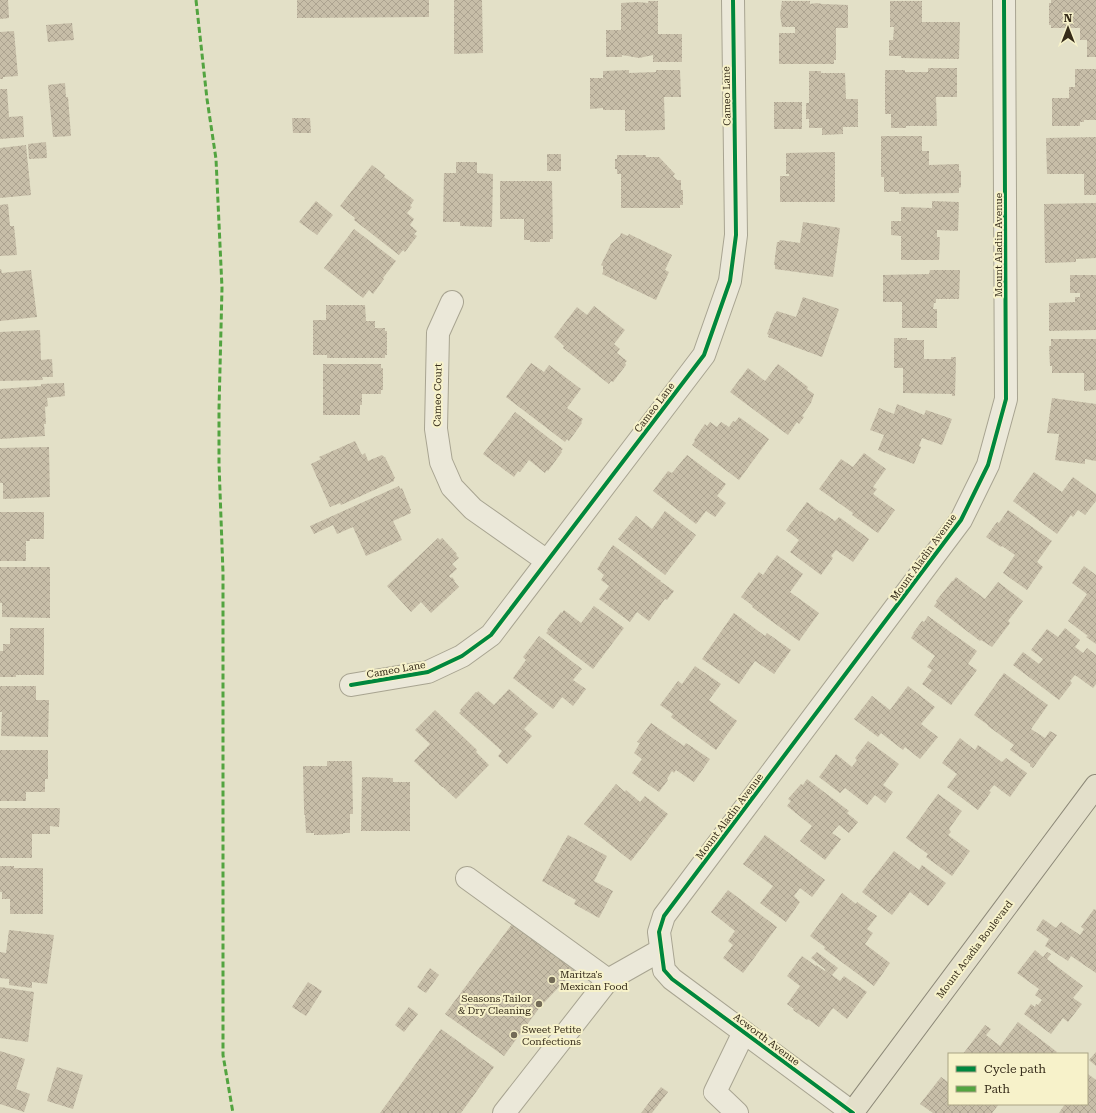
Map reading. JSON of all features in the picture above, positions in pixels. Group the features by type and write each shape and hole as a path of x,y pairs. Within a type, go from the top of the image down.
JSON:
{"main road":[{"name":"Mount Acadia Boulevard","path":"853,1113 1096,786"}],"street":[{"name":"Cameo Lane","path":"351,685 428,672 462,656 491,635 704,355 730,281 736,235 733,0"},
{"name":"Mount Aladin Avenue","path":"672,979 664,970 661,950 659,932 664,916 961,520 988,465 1006,399 1004,0"},
{"name":"Cameo Court","path":"452,302 438,333 436,429 441,462 452,487 473,509 547,561"},
{"path":"467,878 608,980"},
{"path":"507,1112 608,980 661,950"},
{"name":"Acworth Avenue","path":"672,979 853,1113"},
{"path":"737,1113 715,1092 744,1032"}],"building":[{"path":"0,0 8,0 9,18 0,19"},
{"path":"297,0 429,0 429,17 297,18"},
{"path":"454,0 482,0 483,53 454,54"},
{"path":"1051,0 1096,0 1096,57 1087,57 1087,40 1080,40 1080,28 1051,28 1051,25 1049,25 1049,3 1051,3"},
{"path":"648,1 658,1 658,34 682,34 682,62 653,62 653,55 639,58 622,55 622,57 606,57 606,30 621,30 621,3 648,3"},
{"path":"782,1 810,1 810,4 848,5 848,28 836,28 836,60 834,60 834,64 779,64 779,33 795,33 795,27 782,27 780,15"},
{"path":"890,1 922,1 922,22 960,22 959,59 901,58 901,56 889,56 889,40 893,40 894,27 890,27"},
{"path":"72,23 74,40 48,42 46,25"},
{"path":"14,31 18,76 3,77 3,79 0,79 0,32"},
{"path":"928,68 957,68 957,97 936,97 937,126 906,126 906,128 891,128 891,114 885,114 885,70 928,72"},
{"path":"1075,69 1096,69 1096,120 1084,120 1084,122 1080,122 1080,126 1052,126 1052,98 1069,98 1069,87 1075,87"},
{"path":"629,70 629,73 656,72 656,70 680,70 681,97 664,97 665,130 625,131 625,110 603,110 603,108 590,109 590,78 603,78 603,71"},
{"path":"809,71 821,71 821,73 845,73 846,99 858,99 858,127 843,127 843,134 822,135 822,128 809,128 809,119 806,119 806,103 809,103"},
{"path":"65,83 66,97 68,97 71,136 53,137 48,85"},
{"path":"0,89 7,89 9,117 23,116 24,137 0,139"},
{"path":"774,102 802,102 802,129 774,129"},
{"path":"292,118 310,118 311,133 293,133"},
{"path":"881,136 922,136 922,151 929,151 929,165 959,164 959,171 961,171 961,187 959,188 959,193 899,194 899,192 884,192 884,177 881,177"},
{"path":"1096,137 1096,195 1084,195 1084,174 1047,174 1046,138"},
{"path":"46,142 47,158 29,159 28,144"},
{"path":"26,145 31,195 0,198 0,148"},
{"path":"835,152 835,202 780,202 780,176 789,176 789,174 786,174 786,153"},
{"path":"547,154 561,154 561,171 547,171"},
{"path":"617,155 646,155 646,157 659,157 675,174 673,176 677,180 681,180 683,205 680,205 680,208 621,208 621,174 617,174 617,169 615,169 615,159 617,159"},
{"path":"456,162 477,162 477,173 493,174 492,227 460,226 460,222 443,222 444,173 456,173"},
{"path":"372,165 385,175 384,177 414,200 410,206 412,207 407,213 414,219 410,225 417,231 414,234 417,236 405,252 403,250 399,255 354,220 355,218 340,206"},
{"path":"500,181 552,181 553,239 550,239 550,242 530,242 530,240 524,240 524,219 500,219"},
{"path":"316,201 333,215 317,235 299,222"},
{"path":"932,201 959,202 958,231 937,230 937,237 940,237 939,260 901,260 901,236 891,235 891,221 901,221 901,207 932,208"},
{"path":"1096,203 1096,258 1076,259 1076,262 1045,263 1044,204"},
{"path":"8,204 10,226 14,226 17,255 0,256 0,205"},
{"path":"803,222 840,228 833,277 775,269 774,265 777,242 780,240 800,243"},
{"path":"354,229 396,261 373,294 369,290 363,298 324,268"},
{"path":"621,233 628,236 629,234 672,255 665,270 669,272 656,300 602,274 603,266 601,265 611,244 620,236"},
{"path":"0,269 2,273 31,270 37,317 0,321"},
{"path":"930,270 960,270 959,299 936,299 933,309 937,309 937,328 902,328 902,302 883,302 883,275 929,274"},
{"path":"1070,275 1096,275 1096,330 1049,331 1049,303 1075,302 1075,297 1080,297 1080,293 1070,293"},
{"path":"803,297 839,309 822,357 768,337 769,335 767,334 777,311 796,317"},
{"path":"326,305 365,305 366,321 375,321 375,328 385,328 385,331 387,331 387,355 385,355 385,358 327,358 327,355 313,355 313,320 326,320"},
{"path":"594,306 625,330 614,344 620,349 617,353 627,361 625,363 626,365 613,382 611,381 609,384 563,348 564,346 554,337 577,307 587,315"},
{"path":"40,330 41,360 52,359 53,377 42,377 43,380 0,381 0,332"},
{"path":"894,338 924,340 924,359 951,359 951,357 956,357 955,396 952,396 952,394 903,393 903,368 894,368"},
{"path":"1051,339 1096,339 1096,390 1084,391 1084,373 1052,373 1052,366 1050,366 1049,346 1051,346"},
{"path":"531,363 544,372 549,365 581,389 567,408 583,419 581,422 582,423 569,441 567,439 565,442 506,397"},
{"path":"323,364 381,364 381,368 383,368 383,390 381,390 381,394 362,394 360,415 323,415"},
{"path":"778,364 808,387 807,389 814,394 811,403 802,416 804,417 799,424 797,422 788,435 730,392 748,368 765,381"},
{"path":"64,383 65,396 47,398 48,406 45,407 46,424 44,424 45,436 0,439 0,389"},
{"path":"1052,398 1096,404 1096,461 1085,459 1085,464 1055,460 1059,434 1047,433"},
{"path":"897,404 924,415 926,410 952,419 942,445 922,438 919,446 921,447 914,464 878,450 884,435 870,430 879,408 894,414"},
{"path":"515,412 563,449 545,473 529,460 514,477 483,454"},
{"path":"739,417 769,439 739,480 692,445 705,424 707,426 710,422 717,427 721,422 729,427 733,421 735,422"},
{"path":"355,441 362,455 365,453 368,461 382,455 385,457 395,478 394,481 341,505 340,503 330,507 311,464 321,459 319,457"},
{"path":"49,447 50,497 3,499 3,483 0,483 0,448"},
{"path":"864,453 886,469 873,487 877,489 873,494 895,510 878,533 819,489 841,459 853,467"},
{"path":"687,455 726,484 717,496 726,503 715,517 706,511 696,524 653,491 668,471 672,473"},
{"path":"1034,472 1062,492 1073,477 1096,494 1096,501 1085,515 1078,510 1073,517 1071,515 1057,534 1013,501"},
{"path":"399,486 400,489 402,488 411,510 411,513 393,521 402,540 366,556 353,527 337,534 333,525 314,534 310,526"},
{"path":"807,502 835,521 839,517 869,539 853,562 836,550 831,556 833,558 821,575 790,552 799,540 786,530"},
{"path":"1008,510 1052,541 1037,562 1043,567 1027,590 1003,573 1015,555 986,537 997,522 999,523"},
{"path":"665,511 696,535 665,575 618,539 636,516 652,529"},
{"path":"0,512 44,512 44,539 30,539 30,541 26,541 26,561 0,561"},
{"path":"438,538 440,540 442,538 459,558 452,564 457,569 449,576 451,578 452,577 459,587 431,613 421,602 411,612 387,586"},
{"path":"613,545 674,591 667,600 665,599 649,621 637,612 630,622 599,599 609,586 601,580 604,575 597,569"},
{"path":"777,555 803,574 790,592 819,613 799,641 752,607 753,606 741,597 759,572 763,575"},
{"path":"1084,566 1096,575 1096,644 1068,621 1087,594 1072,583"},
{"path":"0,567 50,567 50,618 2,617 2,603 0,603"},
{"path":"956,577 985,599 998,582 1023,601 1008,621 1010,623 992,647 981,640 980,641 934,606 937,602 936,601"},
{"path":"594,606 624,628 593,669 546,633 564,610 581,623"},
{"path":"734,613 765,636 767,633 791,650 774,674 755,661 739,684 702,659"},
{"path":"928,616 977,651 968,664 977,670 951,705 922,684 932,670 927,667 935,656 911,638 922,621 924,622"},
{"path":"10,628 44,628 44,675 16,675 16,677 0,677 0,651 3,651 3,644 10,644"},
{"path":"1065,628 1080,640 1075,647 1083,653 1087,648 1096,655 1096,684 1093,688 1075,675 1070,681 1072,683 1059,700 1013,665 1023,652 1039,664 1043,659 1031,650 1047,629 1058,637"},
{"path":"539,636 582,669 573,680 586,689 573,706 562,697 553,709 513,678 526,660 523,657"},
{"path":"695,666 721,684 709,700 737,721 716,750 671,717 673,714 660,705 678,681 682,684"},
{"path":"1004,673 1048,705 1031,729 1045,738 1050,731 1057,735 1033,768 1030,764 1010,750 1014,745 974,715"},
{"path":"0,686 36,686 36,700 49,700 48,737 1,736 2,712 0,712"},
{"path":"908,686 935,707 921,724 938,737 920,759 905,747 903,750 881,733 878,737 854,719 872,696 890,710"},
{"path":"509,689 538,714 524,729 532,736 507,764 498,756 502,751 459,713 461,711 460,710 478,691 494,705"},
{"path":"435,710 477,750 476,752 489,765 456,799 414,761 430,744 415,730"},
{"path":"651,723 684,746 686,743 710,759 694,782 676,770 674,773 672,771 667,779 668,780 659,792 632,773 642,759 634,753 640,743 637,742"},
{"path":"960,738 975,750 978,745 1002,762 1006,758 1027,773 1010,797 994,785 989,791 991,792 978,810 947,787 957,774 942,763"},
{"path":"868,741 899,764 883,785 893,792 885,803 875,795 867,805 845,788 840,793 819,777 836,754 852,767 857,760 855,758"},
{"path":"0,750 48,750 48,779 45,779 45,792 26,792 26,801 0,801"},
{"path":"327,761 352,761 353,814 350,814 350,833 314,835 314,833 306,833 303,766 327,766"},
{"path":"362,777 393,778 393,782 410,782 410,831 361,831"},
{"path":"807,779 849,811 847,813 858,822 849,833 839,825 832,833 841,839 825,860 800,841 812,826 787,806 791,801 788,799 801,784 803,785"},
{"path":"616,784 640,802 645,796 668,814 631,861 584,824"},
{"path":"938,794 962,811 949,829 951,832 948,835 970,851 952,876 926,857 928,854 906,838"},
{"path":"0,808 60,808 59,827 50,826 50,834 32,834 32,858 0,858"},
{"path":"568,835 607,856 594,881 613,891 599,918 574,904 576,900 542,881"},
{"path":"765,835 825,880 812,897 800,888 794,896 800,902 786,922 760,903 773,886 743,864"},
{"path":"894,851 919,870 922,865 946,883 928,906 910,892 892,915 862,892"},
{"path":"0,866 14,866 14,868 43,868 43,914 10,914 10,899 2,899 2,892 0,892"},
{"path":"728,890 777,927 743,973 723,958 733,945 728,941 735,931 711,912"},
{"path":"842,893 856,904 857,902 877,916 867,929 873,933 865,944 890,963 874,986 824,949 825,947 810,936"},
{"path":"1094,909 1096,910 1096,973 1071,956 1068,961 1045,946 1049,939 1036,930 1043,919 1056,928 1061,922 1080,935 1084,929 1081,927"},
{"path":"515,920 576,969 540,1007 504,1056 445,1014"},
{"path":"9,930 54,935 47,984 32,982 32,988 9,985 9,979 0,978 0,952 6,953"},
{"path":"1035,950 1043,957 1047,952 1051,954 1047,959 1083,986 1073,998 1082,1004 1068,1022 1063,1018 1051,1034 1024,1014 1031,1004 1035,1007 1036,1004 1038,1005 1042,1000 1035,995 1039,989 1017,973"},
{"path":"817,952 838,968 832,975 811,958"},
{"path":"802,956 840,981 844,976 867,992 847,1019 833,1008 819,1027 793,1010 794,1009 787,1004 800,986 787,976"},
{"path":"430,968 439,975 426,993 417,987"},
{"path":"308,982 322,991 306,1016 292,1007"},
{"path":"0,987 34,992 28,1042 0,1038"},
{"path":"409,1007 418,1014 404,1032 395,1025"},
{"path":"1018,1022 1057,1052 964,1053 985,1025 991,1029 986,1035 1000,1046"},
{"path":"441,1029 494,1067 461,1113 380,1113"},
{"path":"0,1051 25,1059 16,1089 30,1094 24,1112 0,1104"},
{"path":"1096,1052 1096,1066 1089,1060"},
{"path":"57,1067 83,1075 73,1109 47,1101"},
{"path":"1088,1074 1096,1080 1096,1113 1059,1113 1064,1105 1088,1105"},
{"path":"941,1077 948,1082 948,1105 998,1105 992,1113 933,1113 920,1104"},
{"path":"661,1087 668,1092 652,1113 641,1113"}],"marked path":[{"path":"196,0 207,99 216,159 222,288 219,464 223,573 223,1055 233,1113"}],"cycle path":[{"path":"351,685 428,672 462,656 491,635 704,355 730,281 736,235 733,0"},
{"path":"853,1113 672,979 664,970 659,932 664,916 961,520 988,465 1006,399 1004,0"}],"place":[{"name":"Maritza's Mexican Food","path":"552,980"},
{"name":"Seasons Tailor & Dry Cleaning","path":"539,1004"},
{"name":"Sweet Petite Confections","path":"514,1035"}]}
